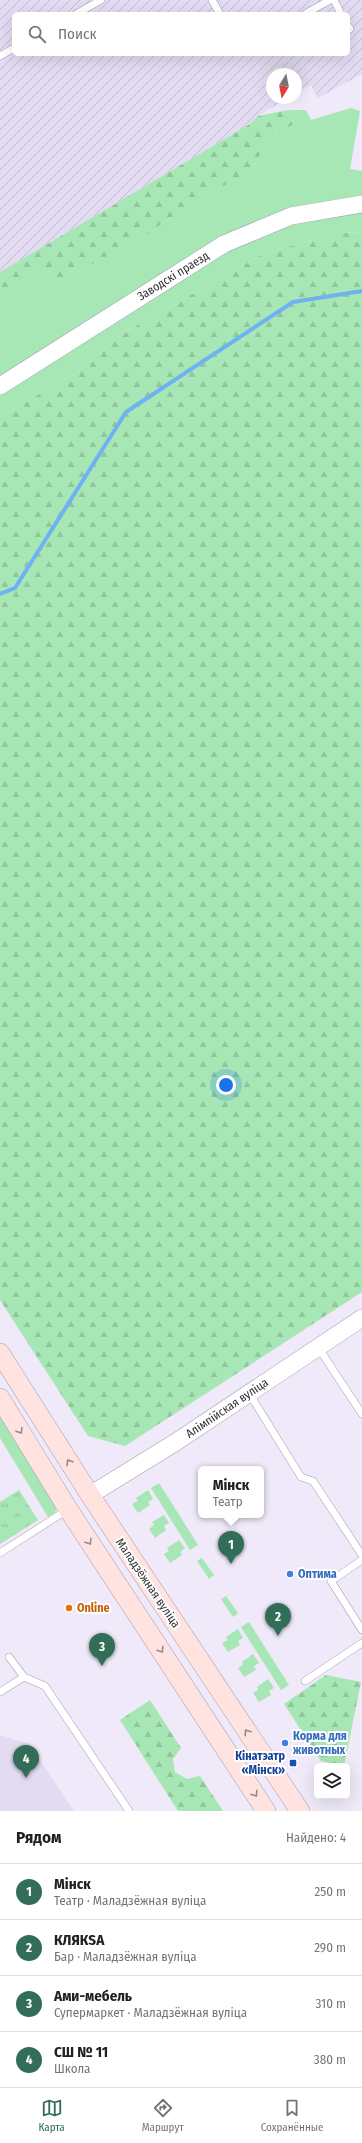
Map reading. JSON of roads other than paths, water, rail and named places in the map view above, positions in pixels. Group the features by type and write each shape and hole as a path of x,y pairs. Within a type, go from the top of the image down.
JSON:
{"main road":[{"name":"Маладзёжная вуліца","path":"0,1353 90,1495 300,1811"},
{"path":"0,1398 68,1509 266,1811"},
{"path":"68,1509 90,1495"}],"street":[{"name":"Заводскі праезд","path":"0,386 224,244 291,216 362,204"},
{"name":"Алімпійская вуліца","path":"90,1495 176,1442 362,1318"}],"lane":[{"path":"79,12 100,0"},
{"path":"212,0 219,12"},
{"path":"309,12 330,0"},
{"path":"334,0 340,12"},
{"path":"0,56 12,49"},
{"path":"318,1347 362,1414"},
{"path":"249,1393 301,1477 314,1481 362,1555"},
{"path":"0,1553 68,1509"},
{"path":"362,1560 331,1581 362,1630"},
{"path":"305,1681 362,1643"},
{"path":"10,1657 24,1677 45,1686 129,1811"},
{"path":"0,1692 24,1677"}],"waterway":[{"path":"0,594 15,588 126,412 293,302 362,291"}],"place":[{"name":"Мінск","path":"231,1564"},
{"name":"Оптима","path":"290,1574"},
{"name":"Online","path":"69,1608"},
{"name":"КЛЯКSА","path":"278,1636"},
{"name":"Ами-мебель","path":"102,1666"},
{"name":"Корма для животных","path":"285,1743"},
{"name":"Кінатэатр «Мінск»","path":"293,1763"},
{"name":"СШ № 11","path":"26,1778"}]}
